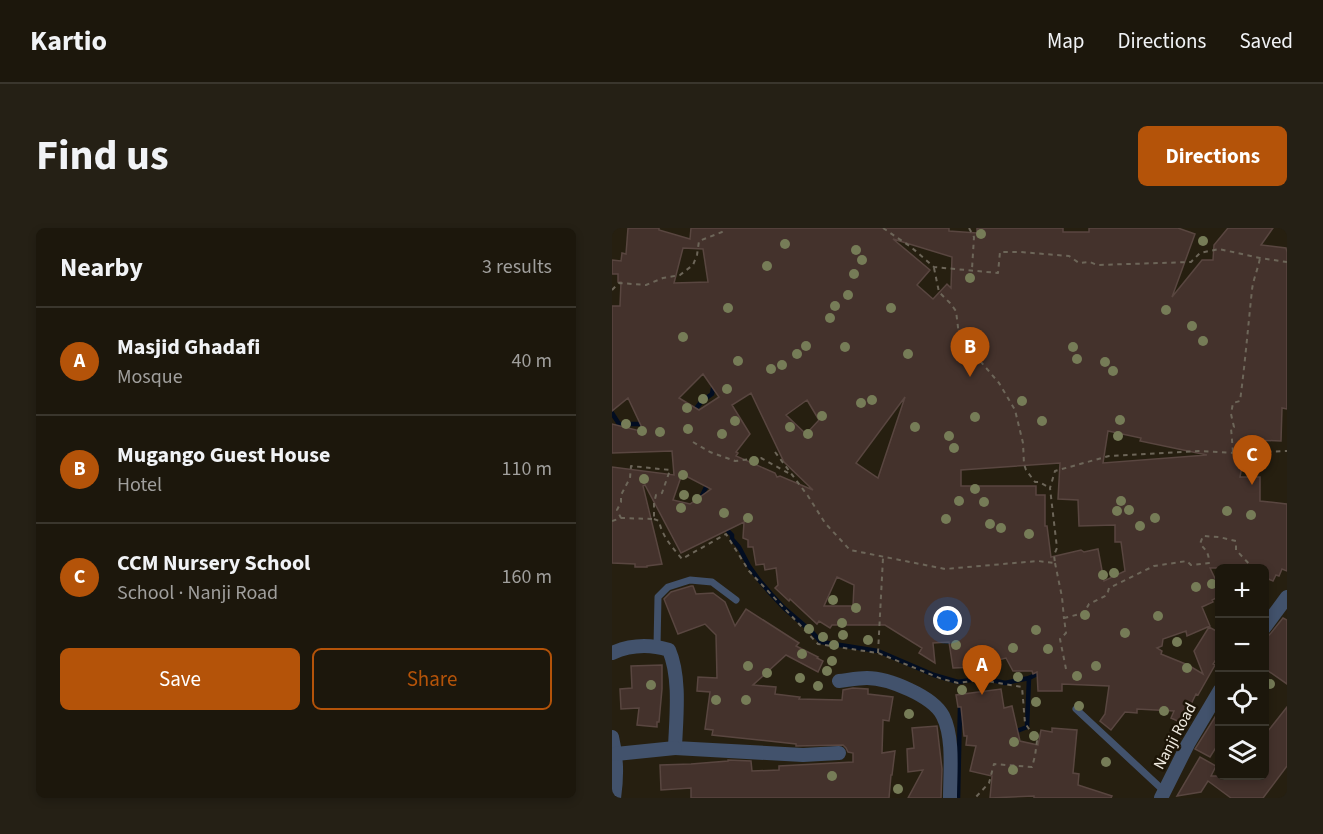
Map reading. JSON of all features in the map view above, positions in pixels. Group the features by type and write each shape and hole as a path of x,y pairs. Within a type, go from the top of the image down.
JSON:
{"street":[{"path":"1269,621 1287,597"},
{"path":"612,653 625,647 657,646 669,650 674,661 675,748"},
{"path":"839,681 869,678 895,684 928,699 943,715 950,739 950,798"},
{"name":"Nanji Road","path":"1162,795 1215,698"},
{"path":"612,737 616,754 614,798"},
{"path":"616,754 675,748 803,755 839,753"}],"lane":[{"path":"657,646 658,597 668,587 690,580 712,582 736,600"},
{"path":"1076,708 1162,795"}],"path":[{"path":"612,290 619,283 646,285 663,278 680,275 693,265 699,241 722,232 725,228"},
{"path":"883,228 911,247 934,267 998,273 999,252 1069,256 1079,263 1090,262 1108,266 1191,262 1200,252 1220,249 1287,262"},
{"path":"969,228 974,237 972,270"},
{"path":"1234,453 1231,428 1234,427 1231,414 1233,403 1240,401 1252,287 1260,258"},
{"path":"934,267 939,292 956,311 959,335 999,383 1015,410 1023,443 1026,470 1035,482 1050,488"},
{"path":"693,442 710,452 735,461 761,458 792,475"},
{"path":"1066,633 1054,555 1057,548 1050,488 1055,471 1109,456 1201,451 1234,453 1287,451"},
{"path":"775,452 825,523 850,550 945,569 1038,561 1055,563"},
{"path":"621,518 618,510 621,495 630,478 630,466 670,470 662,493 656,495 654,519"},
{"path":"612,521 621,518 659,521 666,540 682,559 726,534 749,572 818,644 878,654 958,683 980,680 1022,687 1025,723 1037,741 1032,767 994,764 989,783 975,798"},
{"path":"1066,633 1064,618 1084,613 1089,604 1107,595 1110,588 1143,570 1187,561 1191,565 1209,563 1209,555 1200,544 1203,536 1236,541 1236,550 1248,564"},
{"path":"878,654 883,557"},
{"path":"1066,633 1060,639 1066,669"}],"building":[{"path":"628,228 659,228 659,230 690,239 691,228 949,228 949,231 977,233 977,228 1063,228 1063,232 1089,232 1089,228 1178,228 1195,234 1172,297 1202,260 1213,260 1214,245 1228,228 1273,228 1261,245 1286,248 1287,252 1287,409 1282,408 1281,441 1256,440 1256,444 1246,444 1240,477 1260,477 1260,501 1287,504 1287,571 1282,569 1273,581 1269,579 1269,564 1215,564 1215,568 1210,568 1215,578 1215,598 1212,600 1213,602 1202,607 1210,626 1187,636 1186,631 1163,639 1162,646 1157,648 1162,651 1161,654 1203,674 1194,651 1209,627 1215,630 1215,661 1213,664 1215,665 1198,695 1196,694 1182,723 1171,718 1174,711 1137,709 1137,713 1125,712 1111,730 1100,721 1105,714 1109,686 1062,684 1062,691 1038,691 1037,672 1033,674 1032,671 1013,671 1006,658 977,665 977,667 953,668 949,642 933,643 935,663 919,653 922,648 885,625 832,625 830,628 819,621 817,624 775,588 778,585 776,568 765,570 764,564 756,565 753,547 748,547 748,540 743,538 744,522 681,553 645,485 643,486 662,564 635,567 635,564 612,563 612,467 674,475 672,451 612,453 612,424 644,432 628,398 612,411 612,306 620,306 621,282 618,282 618,274 612,274 612,260 621,261 622,253 626,254","holes":["893,239 952,257 951,288 947,284 933,299 917,285 930,270","683,248 703,249 708,282 674,283","703,374 719,397 699,410 679,398","751,393 784,462 813,490 780,476 777,477 775,473 736,456 738,453 736,452 750,434 732,405","905,397 878,478 856,463","807,400 819,420 806,434 786,415","1108,431 1141,438 1140,441 1207,455 1103,463","1060,463 1058,499 1078,500 1079,526 1115,525 1115,542 1121,542 1125,571 1104,581 1098,549 1084,552 1081,550 1051,557 1047,526 1045,526 1045,495 1036,495 1036,486 961,486 961,470","682,474 711,489 690,504 673,500","837,577 854,585 853,606 824,606"]},
{"path":"691,586 696,594 713,593 725,602 735,626 746,609 799,643 796,646 823,661 818,672 786,655 753,685 776,687 775,694 800,697 799,699 842,700 843,690 853,688 868,689 868,694 893,697 889,721 883,720 882,753 895,751 889,798 691,798 691,788 661,790 660,765 728,760 751,761 752,771 779,770 779,766 853,762 853,753 848,752 843,745 796,746 796,744 712,735 713,730 705,729 710,692 697,691 698,677 717,678 716,635 705,624 678,634 664,599 671,592"},
{"path":"1283,618 1287,620 1287,684 1269,671 1269,635"},
{"path":"662,665 662,689 657,727 637,725 639,708 621,709 620,689 632,688 631,666"},
{"path":"1001,689 1004,708 1012,706 1020,741 1038,745 1041,730 1052,732 1052,728 1077,730 1073,773 1079,774 1078,785 1112,796 1111,798 1034,798 1034,796 990,798 992,776 970,771 976,746 966,745 967,736 964,736 961,707 958,707 956,695"},
{"path":"1287,707 1287,766 1263,798 1231,798 1208,781 1201,792 1177,796 1200,757 1215,765 1211,776 1215,776 1215,780 1269,780 1269,730"},
{"path":"1215,717 1215,749 1210,757 1195,749"},
{"path":"937,726 942,769 941,798 908,798 923,770 908,772 907,749 914,748 912,728"}],"waterway":[{"path":"694,411 712,394 714,383"},
{"path":"612,413 619,424 645,424"},
{"path":"700,500 708,483"},
{"path":"725,528 732,535 732,539 759,580 784,608 821,642 878,651 934,675 958,682 983,678 1005,683 1029,678 1041,672"},
{"path":"1012,733 1027,727 1029,678"},
{"path":"958,798 960,708 966,707"}],"place":[{"name":"Mugango Guest House","path":"970,377"},
{"name":"CCM Nursery School","path":"1252,485"},
{"name":"Masjid Ghadafi","path":"982,695"}]}
